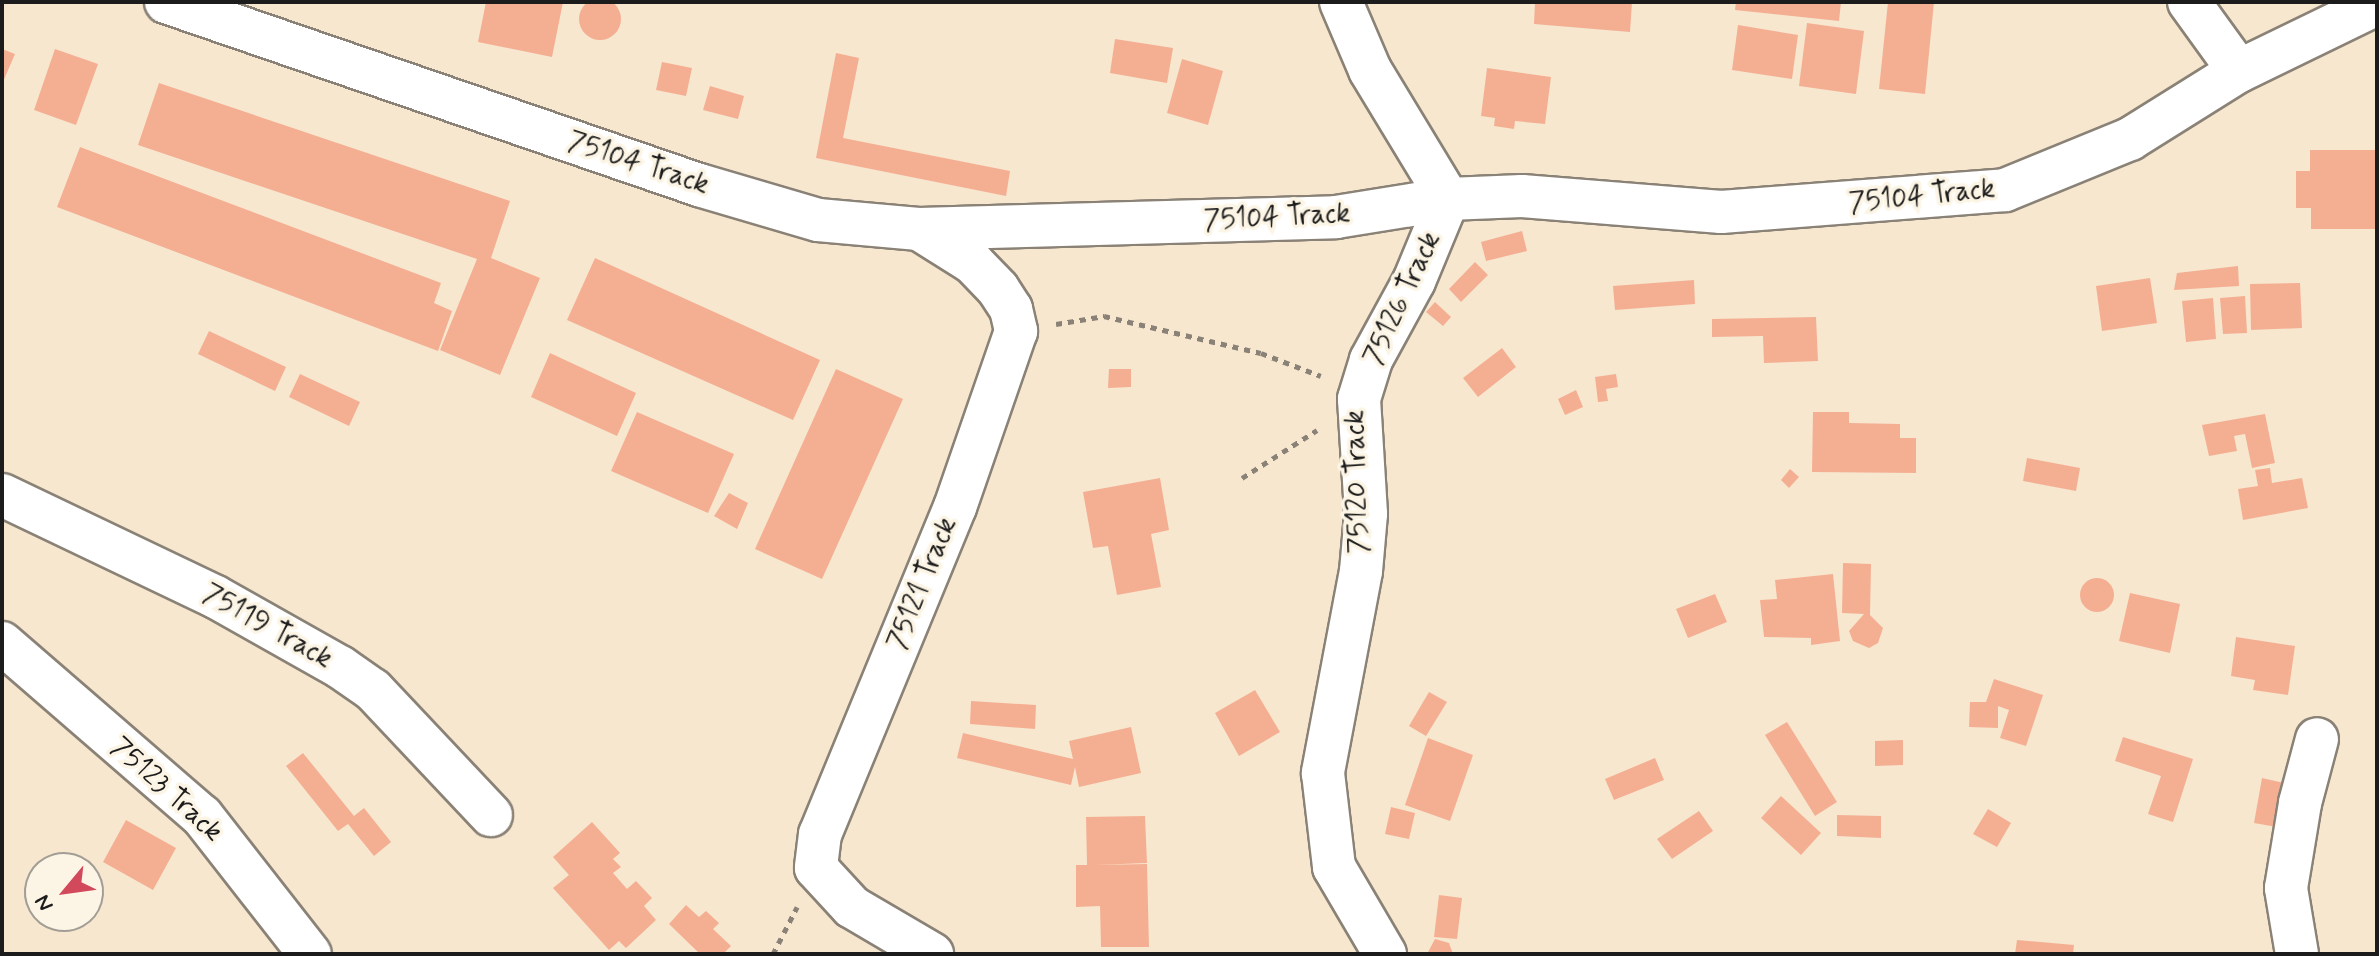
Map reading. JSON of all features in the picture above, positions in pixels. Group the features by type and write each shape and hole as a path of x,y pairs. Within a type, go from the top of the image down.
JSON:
{"street":[{"name":"75104 Track","path":"166,2 729,194 818,220 919,229 1336,217 1448,199 1580,198 1721,212 2005,190 2130,139 2239,71 2377,4"},
{"path":"1341,2 1370,70 1448,199"},
{"path":"2189,2 2239,71"},
{"name":"75126 Track","path":"1353,396 1414,281 1448,199"},
{"path":"919,229 973,263 1011,309 1016,331"},
{"name":"75121 Track","path":"932,954 852,907 833,888 816,868 820,834 955,507 1016,331"},
{"name":"75120 Track","path":"1353,396 1366,514 1361,571 1323,773 1334,867 1385,954"},
{"name":"75119 Track","path":"2,495 214,596 340,667 373,690 491,815"},
{"name":"75123 Track","path":"2,643 202,816 310,954"},
{"path":"2297,954 2286,888 2300,803 2317,739"}],"path":[{"name":"75120 Track","path":"1016,331 1104,316 1261,353 1324,377 1353,396"},
{"name":"75126 Track","path":"1242,478 1323,426 1353,396"}],"building":[{"path":"600,-2 615,4 621,19 615,34 600,40 585,34 579,19 585,4"},
{"path":"486,2 563,2 552,57 478,42"},
{"path":"1535,2 1632,2 1630,32 1534,24"},
{"path":"1736,2 1841,2 1839,21 1735,10"},
{"path":"1888,2 1934,2 1925,94 1879,89"},
{"path":"1807,23 1864,31 1856,94 1799,86"},
{"path":"1738,25 1798,35 1792,79 1732,70"},
{"path":"1115,39 1173,48 1167,83 1110,73"},
{"path":"2,49 15,54 2,84"},
{"path":"55,49 98,64 76,125 34,110"},
{"path":"836,53 859,58 843,138 1010,171 1006,196 816,158"},
{"path":"1182,59 1223,71 1208,125 1167,113"},
{"path":"662,62 692,68 686,96 656,90"},
{"path":"1487,68 1551,77 1545,124 1515,121 1514,129 1494,126 1495,118 1481,116"},
{"path":"159,83 510,201 491,258 540,278 500,375 440,350 477,259 138,145"},
{"path":"710,86 744,96 738,119 703,110"},
{"path":"80,147 441,283 434,303 452,311 438,351 57,207"},
{"path":"2310,150 2377,150 2377,229 2311,229 2311,208 2296,208 2296,171 2310,171"},
{"path":"1522,231 1527,251 1486,261 1481,242"},
{"path":"595,258 820,360 793,420 567,320"},
{"path":"1475,262 1488,275 1461,302 1449,289"},
{"path":"2238,266 2239,286 2174,290 2177,273"},
{"path":"2150,278 2157,323 2102,331 2096,286"},
{"path":"1694,280 1695,304 1615,310 1613,286"},
{"path":"2300,283 2302,328 2251,330 2250,284"},
{"path":"2245,296 2247,333 2223,334 2220,298"},
{"path":"2213,298 2216,339 2186,342 2182,301"},
{"path":"1435,302 1451,317 1443,326 1426,312"},
{"path":"1816,317 1818,361 1764,363 1763,336 1712,337 1712,319"},
{"path":"209,331 286,367 275,391 198,354"},
{"path":"1502,348 1516,367 1478,397 1463,378"},
{"path":"550,353 636,393 617,436 531,397"},
{"path":"836,369 903,399 822,579 755,549"},
{"path":"1109,369 1131,369 1131,387 1108,388"},
{"path":"300,374 360,402 349,426 289,397"},
{"path":"1616,374 1618,387 1606,389 1608,401 1598,402 1595,377"},
{"path":"1576,390 1583,407 1565,415 1558,399"},
{"path":"637,412 734,454 708,513 611,471"},
{"path":"1813,412 1849,412 1849,423 1900,424 1900,438 1916,438 1916,473 1812,472"},
{"path":"2265,414 2275,463 2252,468 2245,434 2234,436 2237,451 2209,456 2202,425"},
{"path":"2027,458 2080,468 2076,491 2023,481"},
{"path":"2270,468 2272,483 2302,478 2308,508 2243,520 2238,489 2258,486 2255,470"},
{"path":"1790,469 1799,477 1789,488 1781,480"},
{"path":"1160,478 1169,530 1151,534 1161,587 1117,595 1108,546 1093,548 1083,492"},
{"path":"729,493 748,503 737,529 714,516"},
{"path":"1843,563 1871,564 1870,615 1883,628 1878,643 1869,648 1853,641 1849,631 1864,614 1842,613"},
{"path":"1833,574 1840,641 1811,645 1811,638 1764,637 1760,600 1777,599 1775,580"},
{"path":"2097,578 2109,583 2114,595 2109,607 2097,612 2085,607 2080,595 2085,583"},
{"path":"2130,593 2180,604 2170,653 2119,641"},
{"path":"1715,594 1727,622 1688,638 1676,609"},
{"path":"2236,637 2295,646 2288,695 2253,690 2255,680 2231,676"},
{"path":"1994,679 2043,695 2026,746 2000,738 2009,710 1998,706 1998,728 1969,727 1970,702 1986,702"},
{"path":"1255,690 1280,732 1239,756 1215,713"},
{"path":"1429,692 1447,702 1426,736 1409,726"},
{"path":"971,701 1036,705 1035,729 970,724"},
{"path":"1787,722 1837,802 1815,816 1765,735"},
{"path":"1131,727 1141,773 1079,787 1075,767 1071,785 957,758 963,733 1073,759 1069,741"},
{"path":"2123,737 2193,759 2173,822 2148,814 2161,776 2115,761"},
{"path":"1428,738 1473,755 1450,821 1405,805"},
{"path":"1903,740 1903,765 1875,766 1875,741"},
{"path":"303,753 354,816 364,808 391,842 374,856 348,824 338,831 286,766"},
{"path":"1655,758 1664,780 1614,800 1605,779"},
{"path":"2262,778 2284,783 2277,827 2254,823"},
{"path":"1781,796 1821,833 1801,855 1761,818"},
{"path":"1391,807 1415,813 1409,839 1385,834"},
{"path":"1988,809 2011,823 1997,847 1973,834"},
{"path":"1699,811 1713,831 1672,859 1657,839"},
{"path":"1837,815 1881,816 1881,838 1837,836"},
{"path":"1145,816 1147,863 1095,865 1147,864 1149,947 1101,947 1100,906 1076,907 1076,865 1087,865 1086,817"},
{"path":"126,820 176,848 153,890 104,860"},
{"path":"592,822 620,853 613,859 621,867 613,873 627,889 636,881 652,898 644,906 656,920 626,948 619,941 609,950 553,888 569,875 553,857"},
{"path":"1439,895 1462,898 1457,939 1434,937"},
{"path":"686,905 699,917 706,911 719,923 713,929 731,946 723,954 700,954 669,924"},
{"path":"1435,939 1449,943 1453,954 1427,954"},
{"path":"2017,940 2074,945 2073,954 2015,954"}]}
